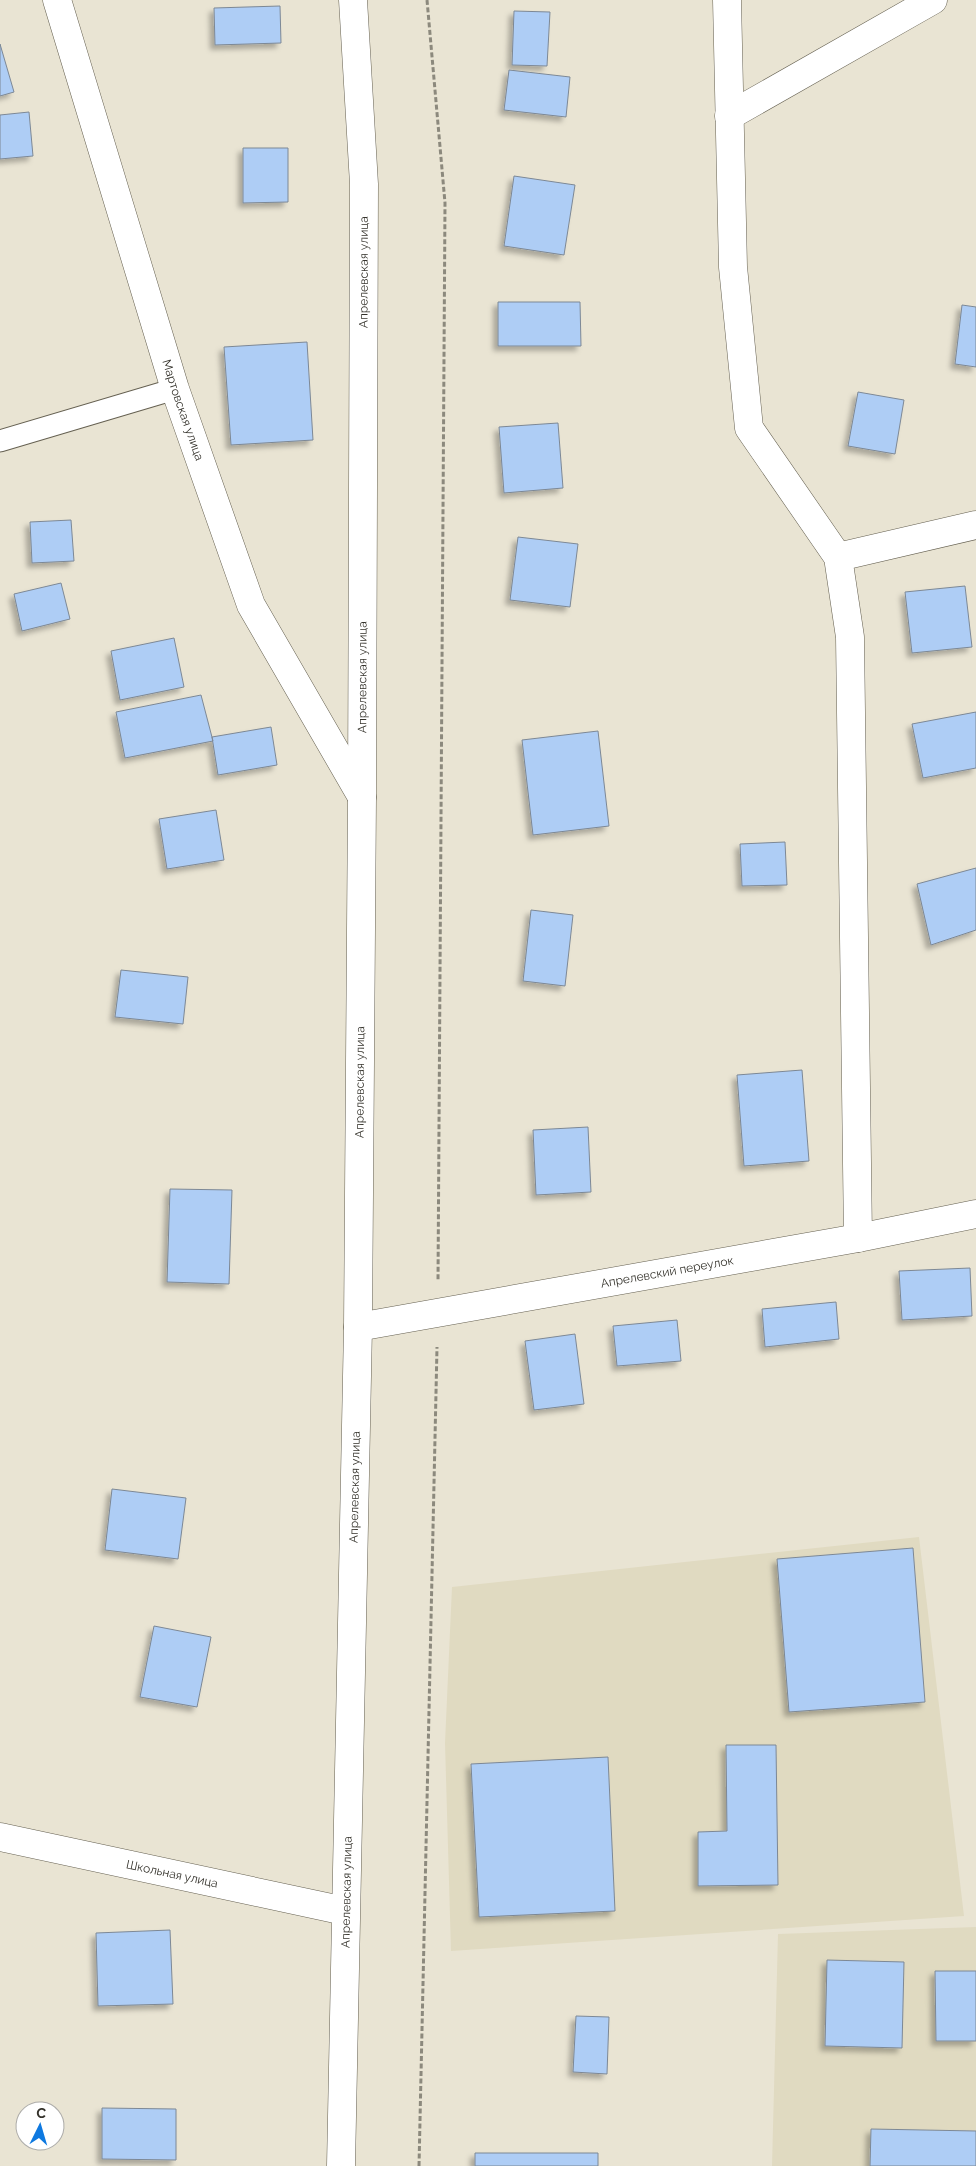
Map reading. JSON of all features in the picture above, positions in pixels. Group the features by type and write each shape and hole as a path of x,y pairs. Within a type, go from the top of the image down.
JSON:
{"street":[{"name":"Мартовская улица","path":"57,0 175,389 251,605 362,797"},
{"name":"Апрелевская улица","path":"341,2166 344,1911 358,1327 362,797 364,184 353,0"},
{"path":"726,0 733,267 749,428 838,557 850,638 858,1238"},
{"path":"729,116 933,0"},
{"path":"838,557 976,525"},
{"name":"Апрелевский переулок","path":"358,1327 858,1238 976,1214"},
{"name":"Школьная улица","path":"0,1837 344,1911"}],"lane":[{"path":"0,441 175,389"}],"path":[{"path":"419,2166 438,1313 446,203 427,0"}],"shaded area":[{"path":"919,1537 964,1916 451,1951 445,1743 452,1587"},
{"path":"976,1927 976,2166 772,2166 778,1934"}],"building":[{"path":"280,6 281,43 215,45 214,8"},
{"path":"514,11 550,12 547,66 512,65"},
{"path":"0,44 14,92 0,96"},
{"path":"509,70 570,77 566,117 504,110"},
{"path":"29,112 33,156 0,159 0,115"},
{"path":"243,148 288,148 288,202 243,203"},
{"path":"514,176 575,185 564,255 504,246"},
{"path":"498,302 580,302 581,346 498,346"},
{"path":"962,305 976,307 976,367 955,364"},
{"path":"307,342 313,440 231,445 224,347"},
{"path":"858,392 904,400 895,454 848,446"},
{"path":"558,423 563,488 504,493 499,427"},
{"path":"71,520 74,561 32,563 30,522"},
{"path":"518,537 578,544 570,607 510,600"},
{"path":"61,583 70,619 22,631 14,594"},
{"path":"965,586 972,647 912,653 905,592"},
{"path":"174,638 184,687 120,700 111,651"},
{"path":"201,695 213,741 125,758 116,712"},
{"path":"976,712 976,768 923,778 912,724"},
{"path":"271,727 277,765 218,775 212,737"},
{"path":"598,731 609,826 533,835 522,740"},
{"path":"216,810 224,860 167,869 159,819"},
{"path":"785,842 787,885 742,886 740,844"},
{"path":"976,868 976,930 931,945 917,884"},
{"path":"531,910 573,915 565,986 523,981"},
{"path":"121,970 188,977 183,1024 115,1017"},
{"path":"802,1070 809,1161 744,1166 737,1075"},
{"path":"588,1127 591,1192 536,1195 533,1130"},
{"path":"170,1189 232,1190 229,1284 167,1282"},
{"path":"970,1268 972,1316 902,1320 899,1271"},
{"path":"836,1302 839,1339 765,1347 762,1309"},
{"path":"677,1320 681,1361 617,1366 613,1326"},
{"path":"575,1334 584,1404 534,1410 525,1341"},
{"path":"112,1489 186,1498 178,1559 105,1550"},
{"path":"913,1548 925,1702 789,1712 777,1559"},
{"path":"154,1626 211,1637 197,1707 140,1697"},
{"path":"726,1745 776,1745 778,1885 698,1886 698,1832 727,1831"},
{"path":"608,1757 615,1911 479,1917 471,1764"},
{"path":"170,1930 173,2004 98,2006 96,1933"},
{"path":"827,1960 904,1962 902,2048 825,2046"},
{"path":"935,1971 976,1971 976,2041 936,2041"},
{"path":"576,2016 609,2017 607,2074 573,2072"},
{"path":"102,2108 176,2109 176,2160 102,2159"},
{"path":"871,2129 976,2131 976,2166 870,2166"},
{"path":"475,2153 598,2153 598,2166 475,2166"}]}
